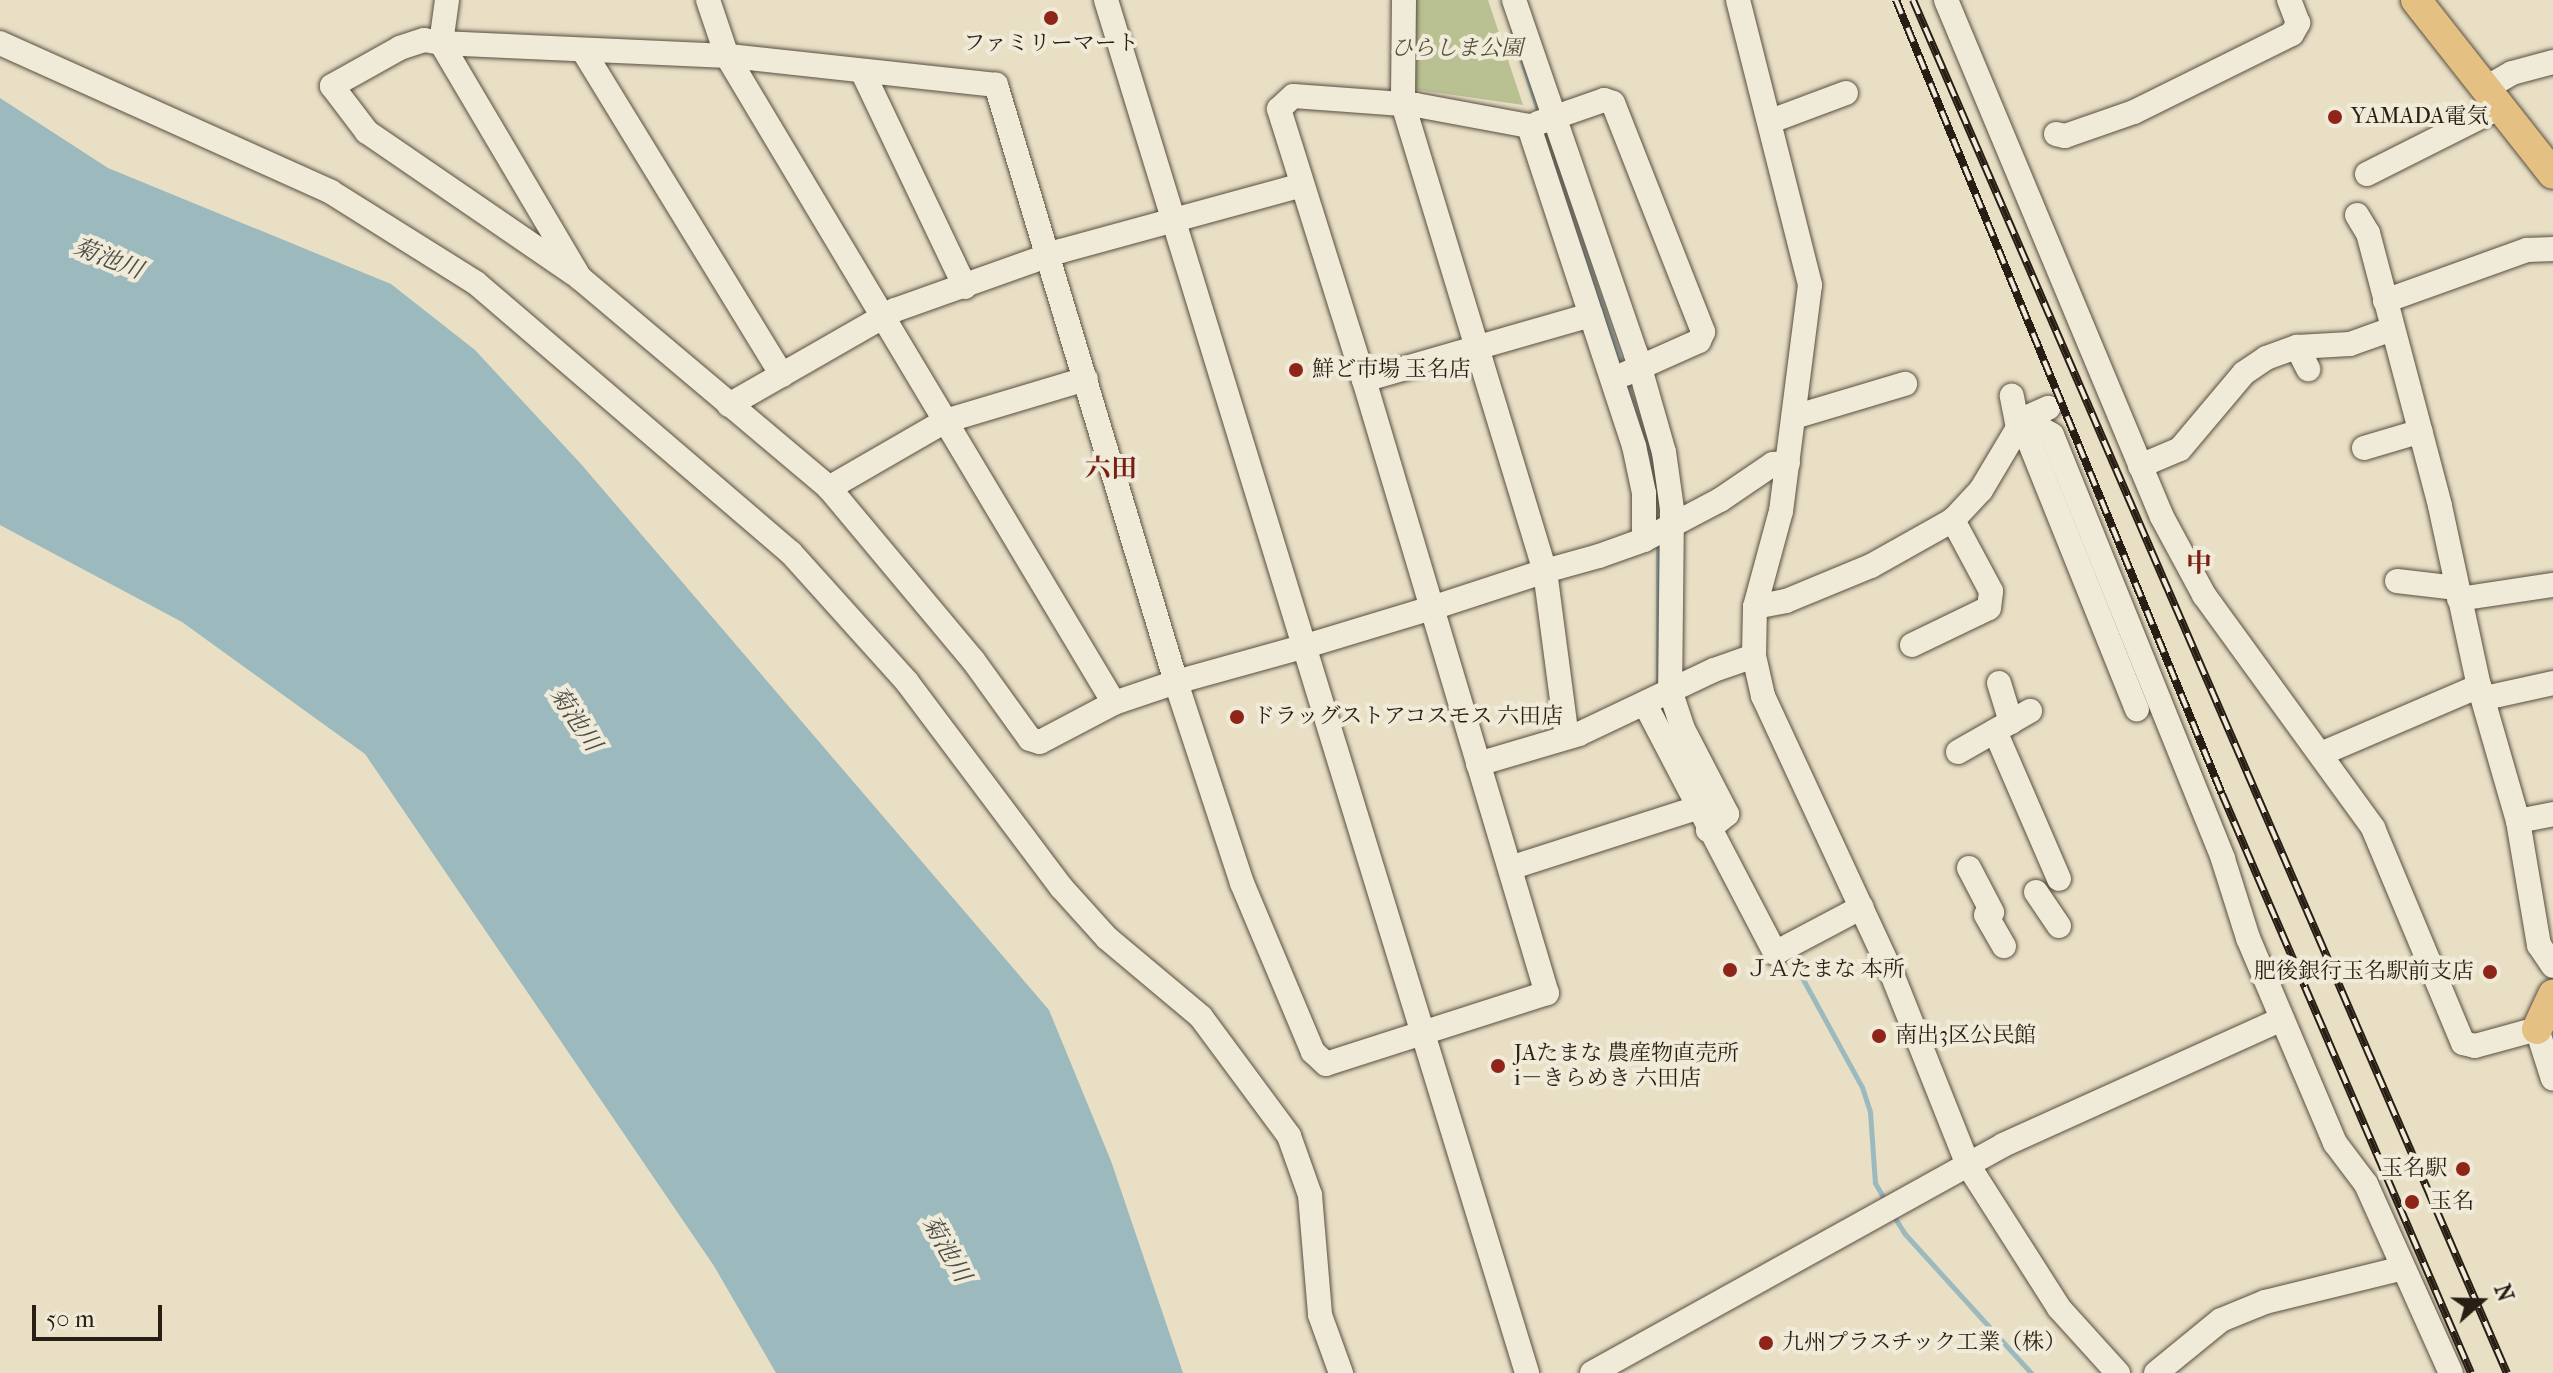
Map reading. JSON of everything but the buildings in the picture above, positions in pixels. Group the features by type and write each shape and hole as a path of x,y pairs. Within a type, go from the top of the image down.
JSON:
{"main road":[{"path":"2416,0 2553,174"},
{"path":"2537,1029 2553,994"}],"street":[{"path":"447,0 441,43 580,278"},
{"path":"708,0 727,56 1114,703"},
{"path":"1106,0 1527,1373"},
{"path":"1404,0 1403,104 1545,571 1567,737"},
{"path":"1514,0 1591,315 1664,452 1658,534 1658,696 1697,808 1716,826 1775,953 1862,907"},
{"path":"1738,0 1810,285 1788,463 1755,607 1754,656 1763,696 1862,907 1968,1165 2059,1308 2118,1373"},
{"path":"1946,0 2140,466 2204,595 2323,753 2373,828 2463,1043 2475,1046 2537,1029 2553,1079"},
{"path":"2056,134 2065,136 2134,112 2292,34 2298,23 2289,0"},
{"path":"1625,374 1699,341 1703,332 1613,103 1604,100 1542,122 1403,104 1293,96 1279,109 1364,380 1432,608 1478,764 1547,993 1326,1064 1313,1052 1242,883 1176,682 996,85 727,56 584,52 424,40 400,48 332,86 367,132 580,278 829,488 973,660 1030,739 1040,742 1114,703 1176,682 1432,608 1658,534 1773,464 1788,463"},
{"path":"0,43 331,192 476,283 791,553 907,682 1061,887 1107,938 1201,1017 1289,1136 1310,1195 1320,1315 1341,1373"},
{"path":"584,52 782,375"},
{"path":"2367,174 2493,97 2512,73 2553,62"},
{"path":"863,73 965,287"},
{"path":"1771,121 1846,93"},
{"path":"1542,122 1625,374"},
{"path":"729,405 895,310 1048,255 1175,223 1302,185"},
{"path":"2357,215 2368,233 2421,431 2482,692 2518,821 2528,898 2539,945 2553,966"},
{"path":"2385,301 2527,250 2553,249"},
{"path":"1364,380 1591,315"},
{"path":"2140,466 2180,449 2244,373 2350,344 2392,329"},
{"path":"829,488 945,421 1086,379"},
{"path":"1794,417 1905,384"},
{"path":"2012,396 2021,426 2137,709"},
{"path":"1755,607 1786,601 1871,566 1953,520 1981,490 2021,426 2048,408"},
{"path":"2021,426 2038,427 2052,435 2282,1019 2335,1143 2366,1184 2451,1373"},
{"path":"2364,448 2421,431"},
{"path":"1912,645 1989,608 1991,591 1953,520"},
{"path":"2397,581 2458,593 2553,585"},
{"path":"1478,764 1567,737 1754,656"},
{"path":"1999,683 2059,879"},
{"path":"2323,753 2482,692 2553,683"},
{"path":"1658,696 1683,729 1727,814 1716,826"},
{"path":"1958,752 2012,721"},
{"path":"1510,868 1697,808"},
{"path":"2518,821 2553,814"},
{"path":"1969,868 2004,946"},
{"path":"2036,892 2059,926"},
{"path":"1592,1373 1968,1165 2282,1019"},
{"path":"2156,1373 2221,1320 2265,1302 2403,1268"}],"green space":[{"name":"ひらしま公園","path":"1411,0 1488,0 1523,105 1412,89"}],"water":[{"name":"菊池川","path":"0,98 108,168 391,284 475,350 581,464 1049,1010 1111,1161 1183,1373 776,1373 714,1266 365,754 182,622 0,525"}],"waterway":[{"path":"1512,30 1540,116"},
{"path":"1544,129 1622,367"},
{"path":"1626,380 1654,470 1658,526"},
{"path":"1658,540 1658,690"},
{"path":"1788,952 1862,1087 1870,1112 1875,1183 1886,1202"},
{"path":"1893,1215 1905,1234 2031,1373"}],"railway":[{"path":"1896,0 2222,794 2471,1373"},
{"path":"1913,0 2507,1373"}],"place":[{"name":"ファミリーマート","path":"1051,18"},
{"name":"YAMADA電気","path":"2335,117"},
{"name":"鮮ど市場 玉名店","path":"1296,370"},
{"name":"ドラッグストアコスモス 六田店","path":"1237,717"},
{"name":"ＪＡたまな 本所","path":"1730,970"},
{"name":"肥後銀行玉名駅前支店","path":"2490,972"},
{"name":"南出3区公民館","path":"1879,1036"},
{"name":"JAたまな 農産物直売所 i－きらめき 六田店","path":"1498,1066"},
{"name":"玉名駅","path":"2463,1169"},
{"name":"玉名","path":"2412,1202"},
{"name":"九州プラスチック工業（株）","path":"1766,1343"}],"district":[{"name":"六田","path":"1111,469"},
{"name":"中","path":"2199,564"}]}
